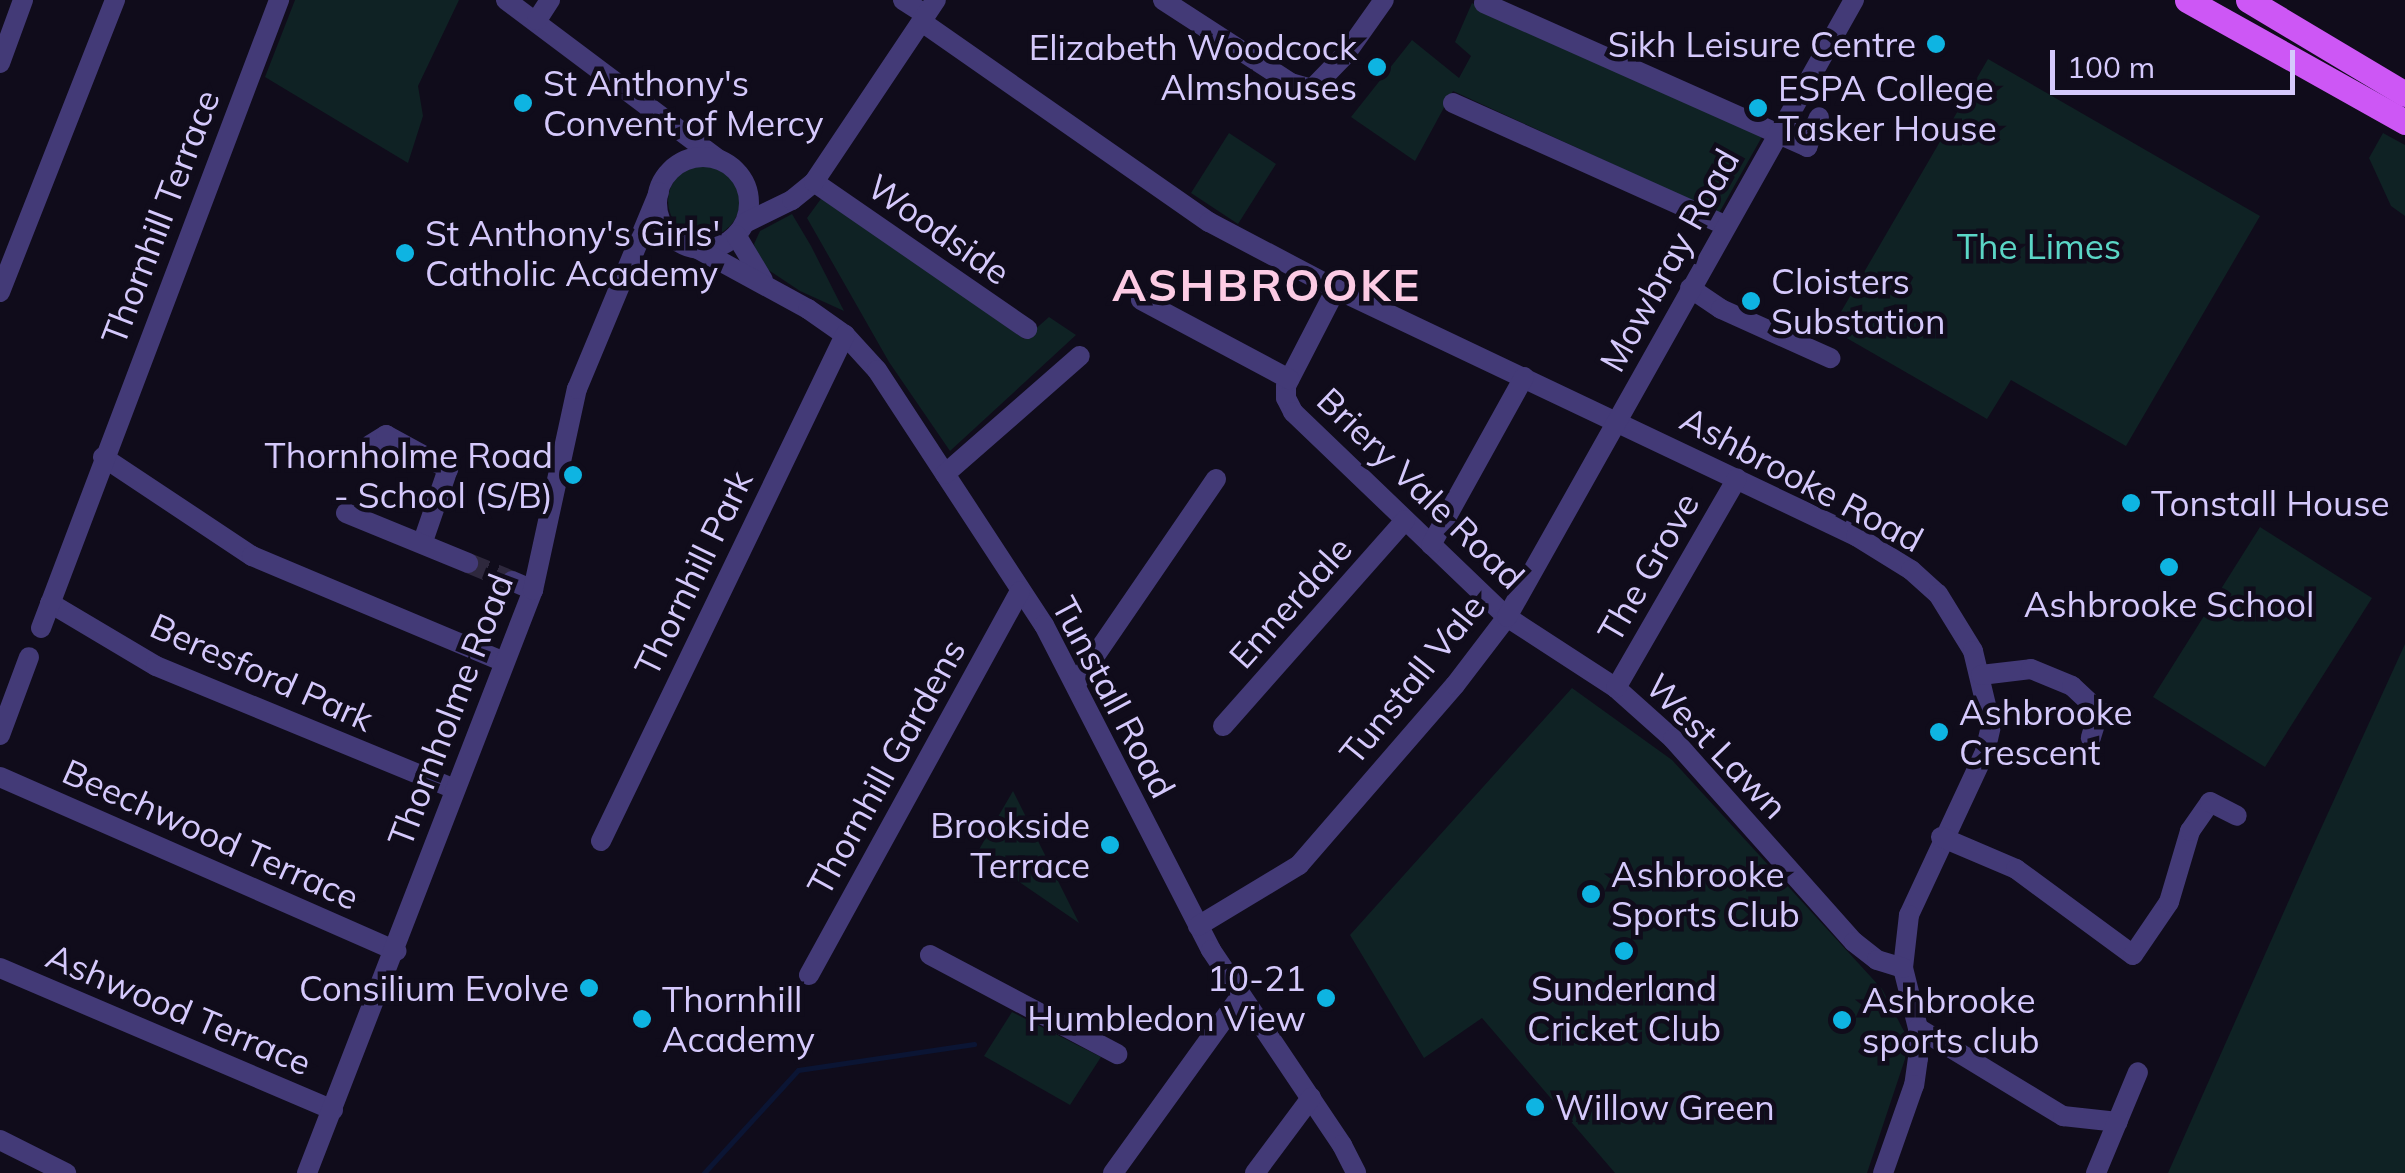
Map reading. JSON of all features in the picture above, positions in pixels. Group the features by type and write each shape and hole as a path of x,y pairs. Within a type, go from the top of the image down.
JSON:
{"main road":[{"path":"2248,0 2405,94"},
{"path":"2201,3 2405,122"}],"street":[{"path":"0,63 23,0"},
{"path":"0,292 115,0"},
{"name":"Thornhill Terrace","path":"41,628 279,0"},
{"path":"506,0 652,106 745,183 768,198 792,200"},
{"path":"537,20 550,0"},
{"name":"Ashbrooke Road","path":"904,0 928,12 1209,222 1336,290 1856,536 1925,582 1959,622 1981,675 1991,717 1990,736 1941,837 1909,915 1903,968 1918,1028 1914,1085 1883,1173"},
{"path":"1163,0 1291,84 1312,89 1345,55 1384,0"},
{"name":"Mowbray Road","path":"1617,420 1854,0"},
{"path":"1484,3 1807,147 1820,117"},
{"path":"628,262 656,242 689,246 725,243 740,228 792,200 814,182 928,12"},
{"path":"1453,103 1725,225"},
{"path":"652,106 670,136 672,153 662,185 660,217 689,246"},
{"path":"662,185 689,159 719,160"},
{"name":"Woodside","path":"814,182 1027,329"},
{"path":"740,228 749,207 745,183"},
{"name":"Thornholme Road","path":"307,1173 396,951 502,661 533,590 578,389 662,185"},
{"name":"Tunstall Road","path":"740,228 749,261 771,288"},
{"name":"Tunstall Road","path":"689,246 771,288 845,335 877,370 1077,682 1116,772 1198,926 1240,996 1310,1098 1348,1170"},
{"path":"1690,288 1721,309 1830,358"},
{"name":"Briery Vale Road","path":"1336,290 1288,379 1286,398 1293,412 1508,617 1616,688"},
{"path":"1141,300 1288,379"},
{"name":"Thornhill Park","path":"601,841 845,335"},
{"path":"944,474 1080,356"},
{"path":"1431,545 1524,376"},
{"name":"Tunstall Vale","path":"1198,926 1300,865 1455,685 1508,617 1617,420"},
{"path":"370,445 386,435 448,468 422,544"},
{"path":"104,457 252,556 502,661"},
{"name":"The Grove","path":"1616,688 1737,478"},
{"path":"1077,682 1216,479"},
{"path":"346,513 468,563"},
{"name":"Ennerdale","path":"1223,726 1405,520"},
{"path":"512,581 533,590"},
{"name":"Thornhill Gardens","path":"810,975 1020,591"},
{"name":"Beresford Park","path":"50,603 156,666 455,789"},
{"path":"0,735 29,657"},
{"path":"1981,675 2018,668 2059,678 2098,706 2100,721 2090,738"},
{"name":"West Lawn","path":"1616,688 1673,739 1854,942 1877,960 1903,968"},
{"name":"Beechwood Terrace","path":"0,777 396,951"},
{"path":"1941,837 2016,868 2133,955 2169,902 2190,830 2210,802 2237,816"},
{"path":"930,955 1117,1054"},
{"name":"Ashwood Terrace","path":"0,968 333,1110"},
{"path":"1113,1173 1240,996"},
{"path":"1918,1028 2063,1116 2118,1122"},
{"path":"2096,1173 2138,1072"},
{"path":"1255,1173 1310,1098"},
{"path":"0,1140 39,1167 66,1173"}],"green space":[{"path":"295,0 459,0 418,86 423,116 408,163 265,77"},
{"path":"1472,3 1763,135 1719,213 1453,91 1415,161 1351,117 1412,40 1459,78 1471,56 1455,42"},
{"name":"The Limes","path":"1988,59 2260,216 2126,446 2011,380 1987,419 1831,329"},
{"path":"1229,133 1276,164 1238,224 1191,193"},
{"path":"2383,133 2405,145 2405,216 2391,206 2369,158"},
{"path":"704,165 729,176 740,201 729,226 704,237 679,226 668,201 679,176"},
{"path":"823,196 1024,339 1049,317 1076,335 950,451 889,362 807,218"},
{"path":"792,214 844,311 800,291 758,263 754,244 760,231"},
{"path":"2260,527 2372,598 2265,767 2153,697"},
{"path":"2405,644 2405,1173 2168,1173 2313,846"},
{"name":"Ashbrooke Sports Club","path":"1572,688 1672,760 1882,989 1907,1037 1905,1059 1867,1173 1615,1173 1482,1018 1424,1058 1350,935"},
{"path":"1013,791 1079,923 977,853"},
{"path":"1012,1012 1101,1057 1070,1105 984,1056"}],"waterway":[{"path":"704,1173 798,1070 974,1044"}],"tunnel":[{"path":"468,563 512,581"}],"place":[{"name":"Sikh Leisure Centre","path":"1936,44"},
{"name":"Elizabeth Woodcock Almshouses","path":"1377,67"},
{"name":"St Anthony's Convent of Mercy","path":"523,103"},
{"name":"ESPA College Tasker House","path":"1758,108"},
{"name":"St Anthony's Girls' Catholic Academy","path":"405,253"},
{"name":"Cloisters Substation","path":"1751,301"},
{"name":"Thornholme Road - School (S/B)","path":"573,475"},
{"name":"Tonstall House","path":"2131,503"},
{"name":"Ashbrooke School","path":"2169,567"},
{"name":"Ashbrooke Crescent","path":"1939,732"},
{"name":"Brookside Terrace","path":"1110,845"},
{"name":"Ashbrooke Sports Club","path":"1591,894"},
{"name":"Sunderland Cricket Club","path":"1624,951"},
{"name":"Consilium Evolve","path":"589,988"},
{"name":"10-21 Humbledon View","path":"1326,998"},
{"name":"Thornhill Academy","path":"642,1019"},
{"name":"Ashbrooke sports club","path":"1842,1020"},
{"name":"Willow Green","path":"1535,1107"}],"district":[{"name":"ASHBROOKE","path":"1267,285"}]}
